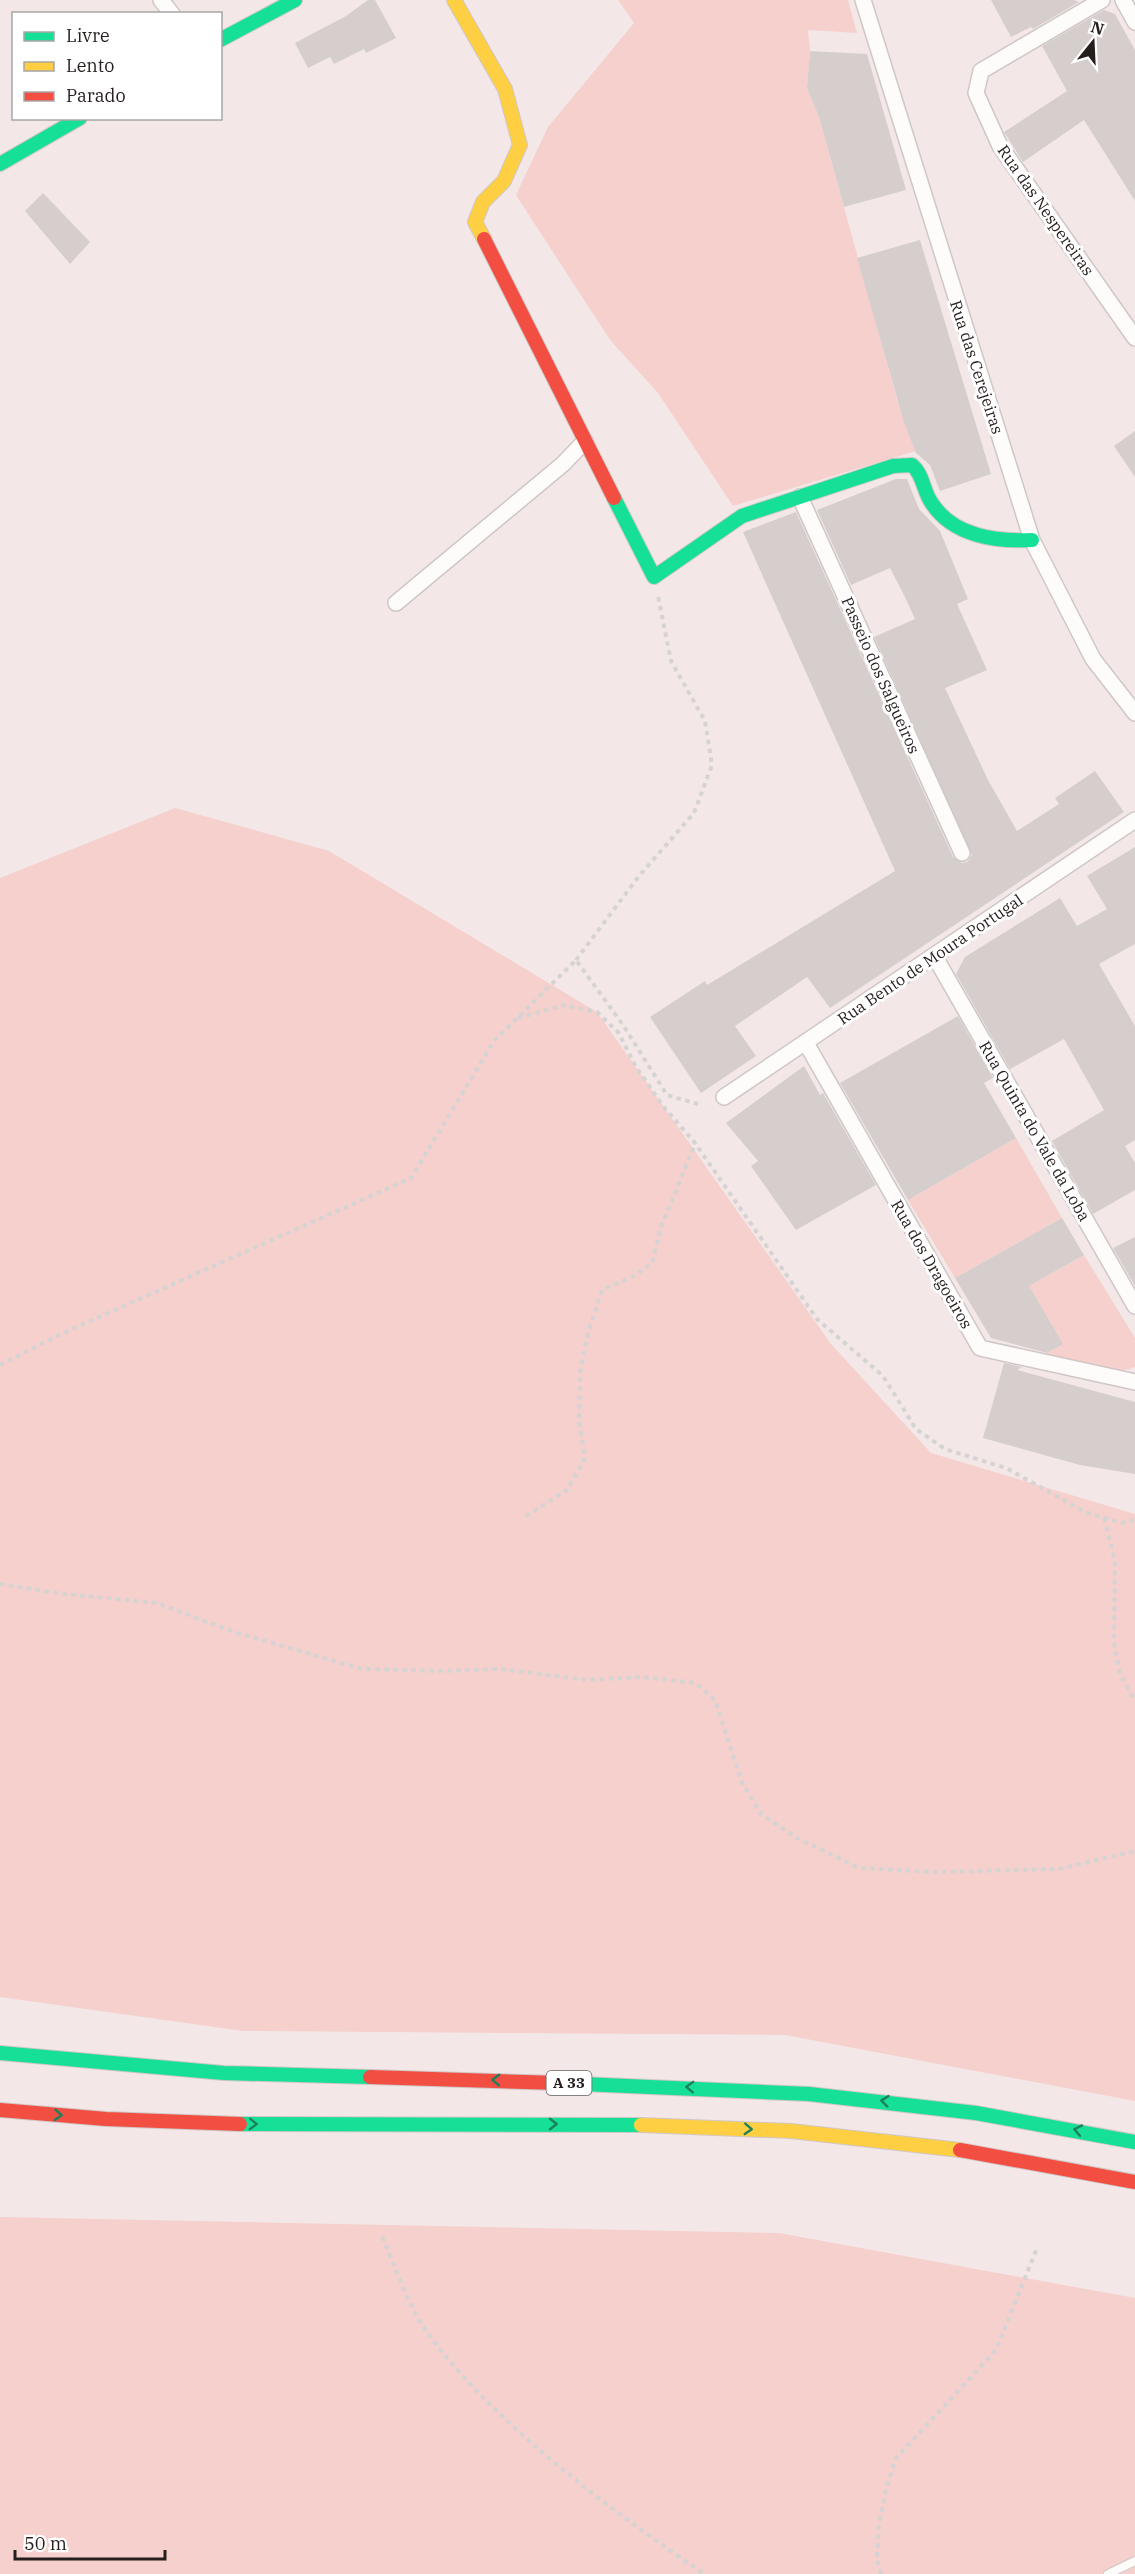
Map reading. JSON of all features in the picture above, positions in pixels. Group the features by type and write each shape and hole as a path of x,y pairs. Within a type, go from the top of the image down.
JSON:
{"main road":[{"path":"222,39 295,0"},
{"path":"454,0 505,89 520,144 504,181 483,202 475,222 654,577 742,516 893,466 912,465 918,470 933,505 962,528 994,540 1032,540"},
{"path":"0,164 77,120"},
{"name":"A 33","path":"0,2053 224,2073 512,2081 809,2094 976,2113 1135,2142"},
{"path":"0,2110 146,2121 263,2125 595,2124 785,2131 952,2148 1135,2182"}],"street":[{"path":"161,0 170,12"},
{"name":"Rua das Cerejeiras","path":"863,0 1032,540 1093,658 1135,713"},
{"name":"Rua das Nespereiras","path":"1102,0 981,71 976,93 1000,146 1135,338"},
{"path":"1123,0 1135,22"},
{"path":"396,603 563,465 585,441"},
{"name":"Passeio dos Salgueiros","path":"800,497 962,853"},
{"name":"Rua Bento de Moura Portugal","path":"724,1097 935,957 1135,820"},
{"name":"Rua Quinta do Vale da Loba","path":"935,957 1135,1306"},
{"name":"Rua dos Dragoeiros","path":"806,1043 980,1348 1135,1382"}],"lane":[{"path":"1108,2574 1135,2561"}],"path":[{"path":"0,1365 61,1334 411,1178 494,1041 576,960 639,876 694,813 712,765 705,721 671,660 654,577"},
{"path":"576,960 623,1025 667,1095 698,1104"},
{"path":"517,1019 564,1005 597,1011 618,1032 636,1067 695,1143 818,1319 883,1376 916,1429 945,1449 1006,1468 1085,1512 1120,1523 1135,1520"},
{"path":"526,1516 567,1490 585,1458 579,1420 580,1373 589,1330 602,1290 634,1276 652,1263 661,1227 695,1143"},
{"path":"1104,1518 1115,1561 1114,1643 1120,1674 1135,1701"},
{"path":"0,1584 64,1594 157,1603 234,1632 362,1669 440,1671 500,1669 587,1680 643,1677 695,1683 715,1700 742,1783 762,1815 797,1838 859,1868 933,1872 1059,1869 1135,1851"},
{"path":"382,2237 423,2326 476,2390 567,2472 658,2543 704,2574"},
{"path":"881,2574 877,2559 879,2524 896,2458 996,2350 1037,2248"}],"shaded area":[{"path":"618,0 848,0 857,33 808,30 810,51 807,88 819,117 897,399 916,451 733,506 658,393 610,340 516,195 548,127 634,23"},
{"path":"175,808 329,851 597,1012 831,1344 931,1453 1135,1514 1135,2101 785,2035 243,2031 0,1997 0,878"},
{"path":"1016,1138 1062,1218 955,1278 908,1200"},
{"path":"1084,1255 1135,1338 1135,1367 1114,1371 1102,1370 1046,1354 1062,1344 1029,1286"},
{"path":"0,2217 779,2233 1135,2298 1135,2574 0,2574"}],"building":[{"path":"368,0 375,0 396,38 366,53 364,49 334,64 330,57 308,68 295,43 346,16"},
{"path":"991,0 1073,0 1079,2 1033,29 1031,27 1011,37"},
{"path":"1104,10 1115,14 1135,50 1135,201 1084,120 1023,162 1004,132 1067,91 1042,46"},
{"path":"810,51 867,54 906,190 844,207 819,117 807,88"},
{"path":"43,193 90,242 70,264 25,211"},
{"path":"920,240 991,474 940,491 930,465 916,453 904,422 857,258"},
{"path":"1135,431 1135,477 1114,446"},
{"path":"896,479 907,479 919,509 940,531 968,599 957,604 987,670 945,688 988,780 1017,831 1059,804 1055,798 1095,771 1124,812 830,1008 807,977 735,1026 756,1056 701,1093 650,1017 705,981 707,985 895,871 743,532 796,512 953,857 962,863 967,862 972,855 874,637 915,619 890,568 851,585 817,510"},
{"path":"1135,847 1135,944 1099,964 1135,1026 1135,1140 1125,1146 1135,1163 1135,1190 1093,1214 1052,1141 1104,1110 1064,1039 1010,1069 956,974 965,957 1060,898 1077,926 1107,909 1087,876"},
{"path":"958,1016 993,1078 984,1083 1016,1138 908,1200 840,1083"},
{"path":"804,1066 820,1095 823,1093 876,1185 796,1230 751,1166 758,1161 726,1123"},
{"path":"1062,1218 1084,1255 1029,1286 1063,1344 1047,1353 991,1338 955,1278"},
{"path":"1135,1237 1135,1286 1113,1248"},
{"path":"1004,1363 1022,1367 1017,1370 1135,1402 1135,1474 1080,1465 983,1438"}],"traffic: fast":[{"path":"222,39 295,0"},
{"path":"0,164 77,120"},
{"path":"614,498 654,577 742,516 893,466 912,465 931,502 951,523 990,538 1032,540"},
{"path":"0,2053 224,2073 370,2077"},
{"path":"559,2083 809,2094 976,2113 1135,2142"},
{"path":"240,2124 641,2125"}],"traffic: slow":[{"path":"454,0 505,89 520,145 504,181 483,202 475,222 484,239"},
{"path":"641,2125 791,2131 960,2150"}],"traffic: jam":[{"path":"484,239 614,498"},
{"path":"370,2077 559,2083"},
{"path":"0,2110 106,2119 240,2124"},
{"path":"960,2150 1135,2182"}]}
